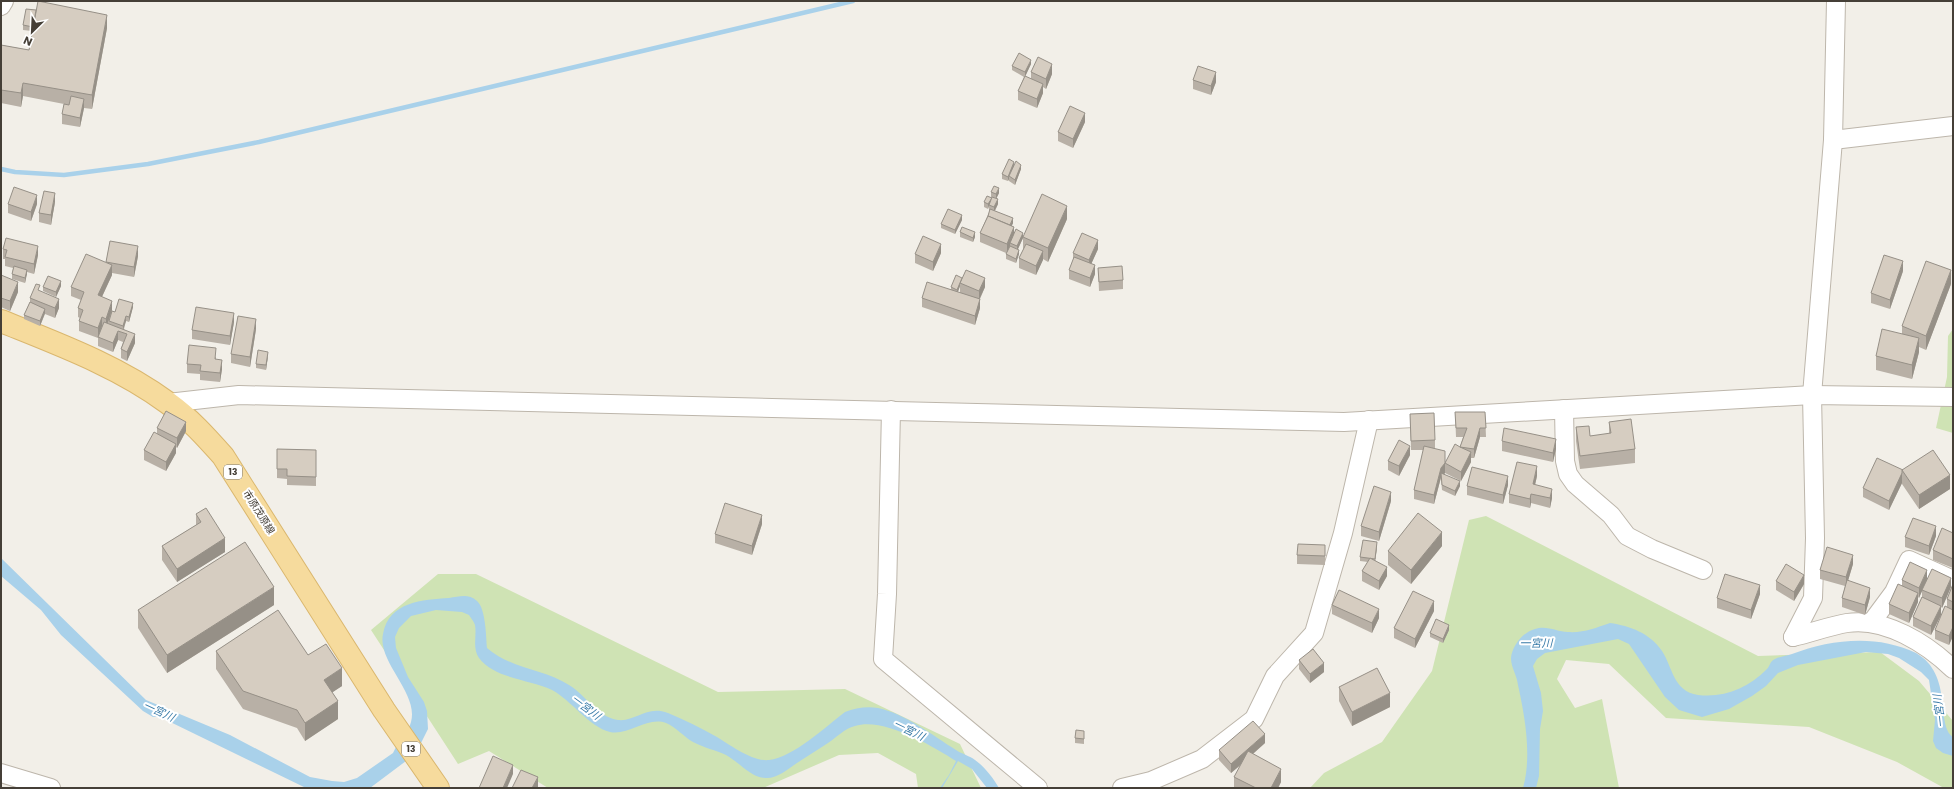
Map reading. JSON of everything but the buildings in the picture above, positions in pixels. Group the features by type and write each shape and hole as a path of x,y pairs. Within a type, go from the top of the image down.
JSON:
{"main road":[{"name":"市原茂原線","path":"1,321 80,353 127,377 168,403 195,425 223,456 384,710 438,788"}],"street":[{"path":"1,6 4,1"},
{"path":"1836,1 1833,140 1812,395 1814,538 1813,598 1793,637 1848,623 1871,623 1900,632 1938,654 1953,669"},
{"path":"1833,140 1949,131"},
{"path":"168,403 239,395 1336,422 1812,395 1953,397"},
{"path":"1564,409 1565,460 1568,474 1575,484 1610,515 1627,536 1652,549 1703,570"},
{"path":"891,410 887,594 883,659 1038,788"},
{"path":"1122,788 1151,780 1202,759 1254,719 1275,676 1314,633 1343,533 1369,420"},
{"path":"1871,623 1894,592 1909,560 1953,580"},
{"path":"1,773 51,788"}],"green space":[{"path":"1953,329 1953,433 1936,428 1947,377 1948,336"},
{"path":"1486,516 1758,656 1880,652 1919,681 1953,721 1953,788 1944,788 1897,762 1809,727 1666,718 1609,664 1566,660 1557,679 1575,708 1602,699 1619,788 1310,788 1324,773 1382,742 1432,671 1469,520"},
{"path":"438,574 476,574 718,692 845,689 960,744 981,788 918,788 916,774 878,753 839,755 763,788 548,788 489,751 458,764 371,630"}],"water":[{"name":"一宮川","path":"1,558 146,700 230,735 310,777 344,782 357,778 393,753 397,745 400,744 409,727 412,711 409,700 391,667 383,645 383,634 386,623 392,615 408,604 463,596 474,599 480,605 485,623 487,648 496,655 517,665 549,675 569,685 604,715 611,718 618,720 630,719 653,711 668,713 705,730 749,756 769,760 779,758 799,747 845,712 861,708 878,708 909,720 973,759 985,769 999,788 987,788 972,769 958,761 942,788 940,788 956,761 907,734 893,729 867,724 851,727 782,773 769,778 754,775 726,755 693,742 666,723 652,722 624,731 610,732 595,725 559,694 552,690 513,678 486,665 477,654 475,646 475,625 469,615 462,612 436,610 411,616 399,628 395,637 396,648 408,677 424,702 427,711 428,729 420,745 410,758 370,788 306,788 160,717 153,717 143,711 61,635 41,610 1,576"},
{"name":"一宮川","path":"1610,623 1632,628 1652,639 1662,651 1675,678 1683,689 1690,693 1708,696 1736,690 1760,676 1774,660 1822,645 1838,642 1870,641 1901,647 1916,653 1928,662 1935,674 1940,686 1945,722 1948,731 1953,737 1953,756 1943,753 1936,748 1933,741 1935,720 1929,680 1921,672 1899,658 1888,654 1866,652 1798,665 1778,673 1766,686 1729,709 1702,717 1679,710 1665,697 1629,644 1618,639 1545,653 1537,659 1533,666 1541,693 1543,711 1540,729 1539,776 1536,788 1523,788 1527,763 1526,736 1523,710 1517,681 1511,662 1513,649 1522,636 1535,629 1548,628 1564,632 1579,632"}],"waterway":[{"path":"1,169 15,172 64,175 148,164 259,142 853,1"}]}
